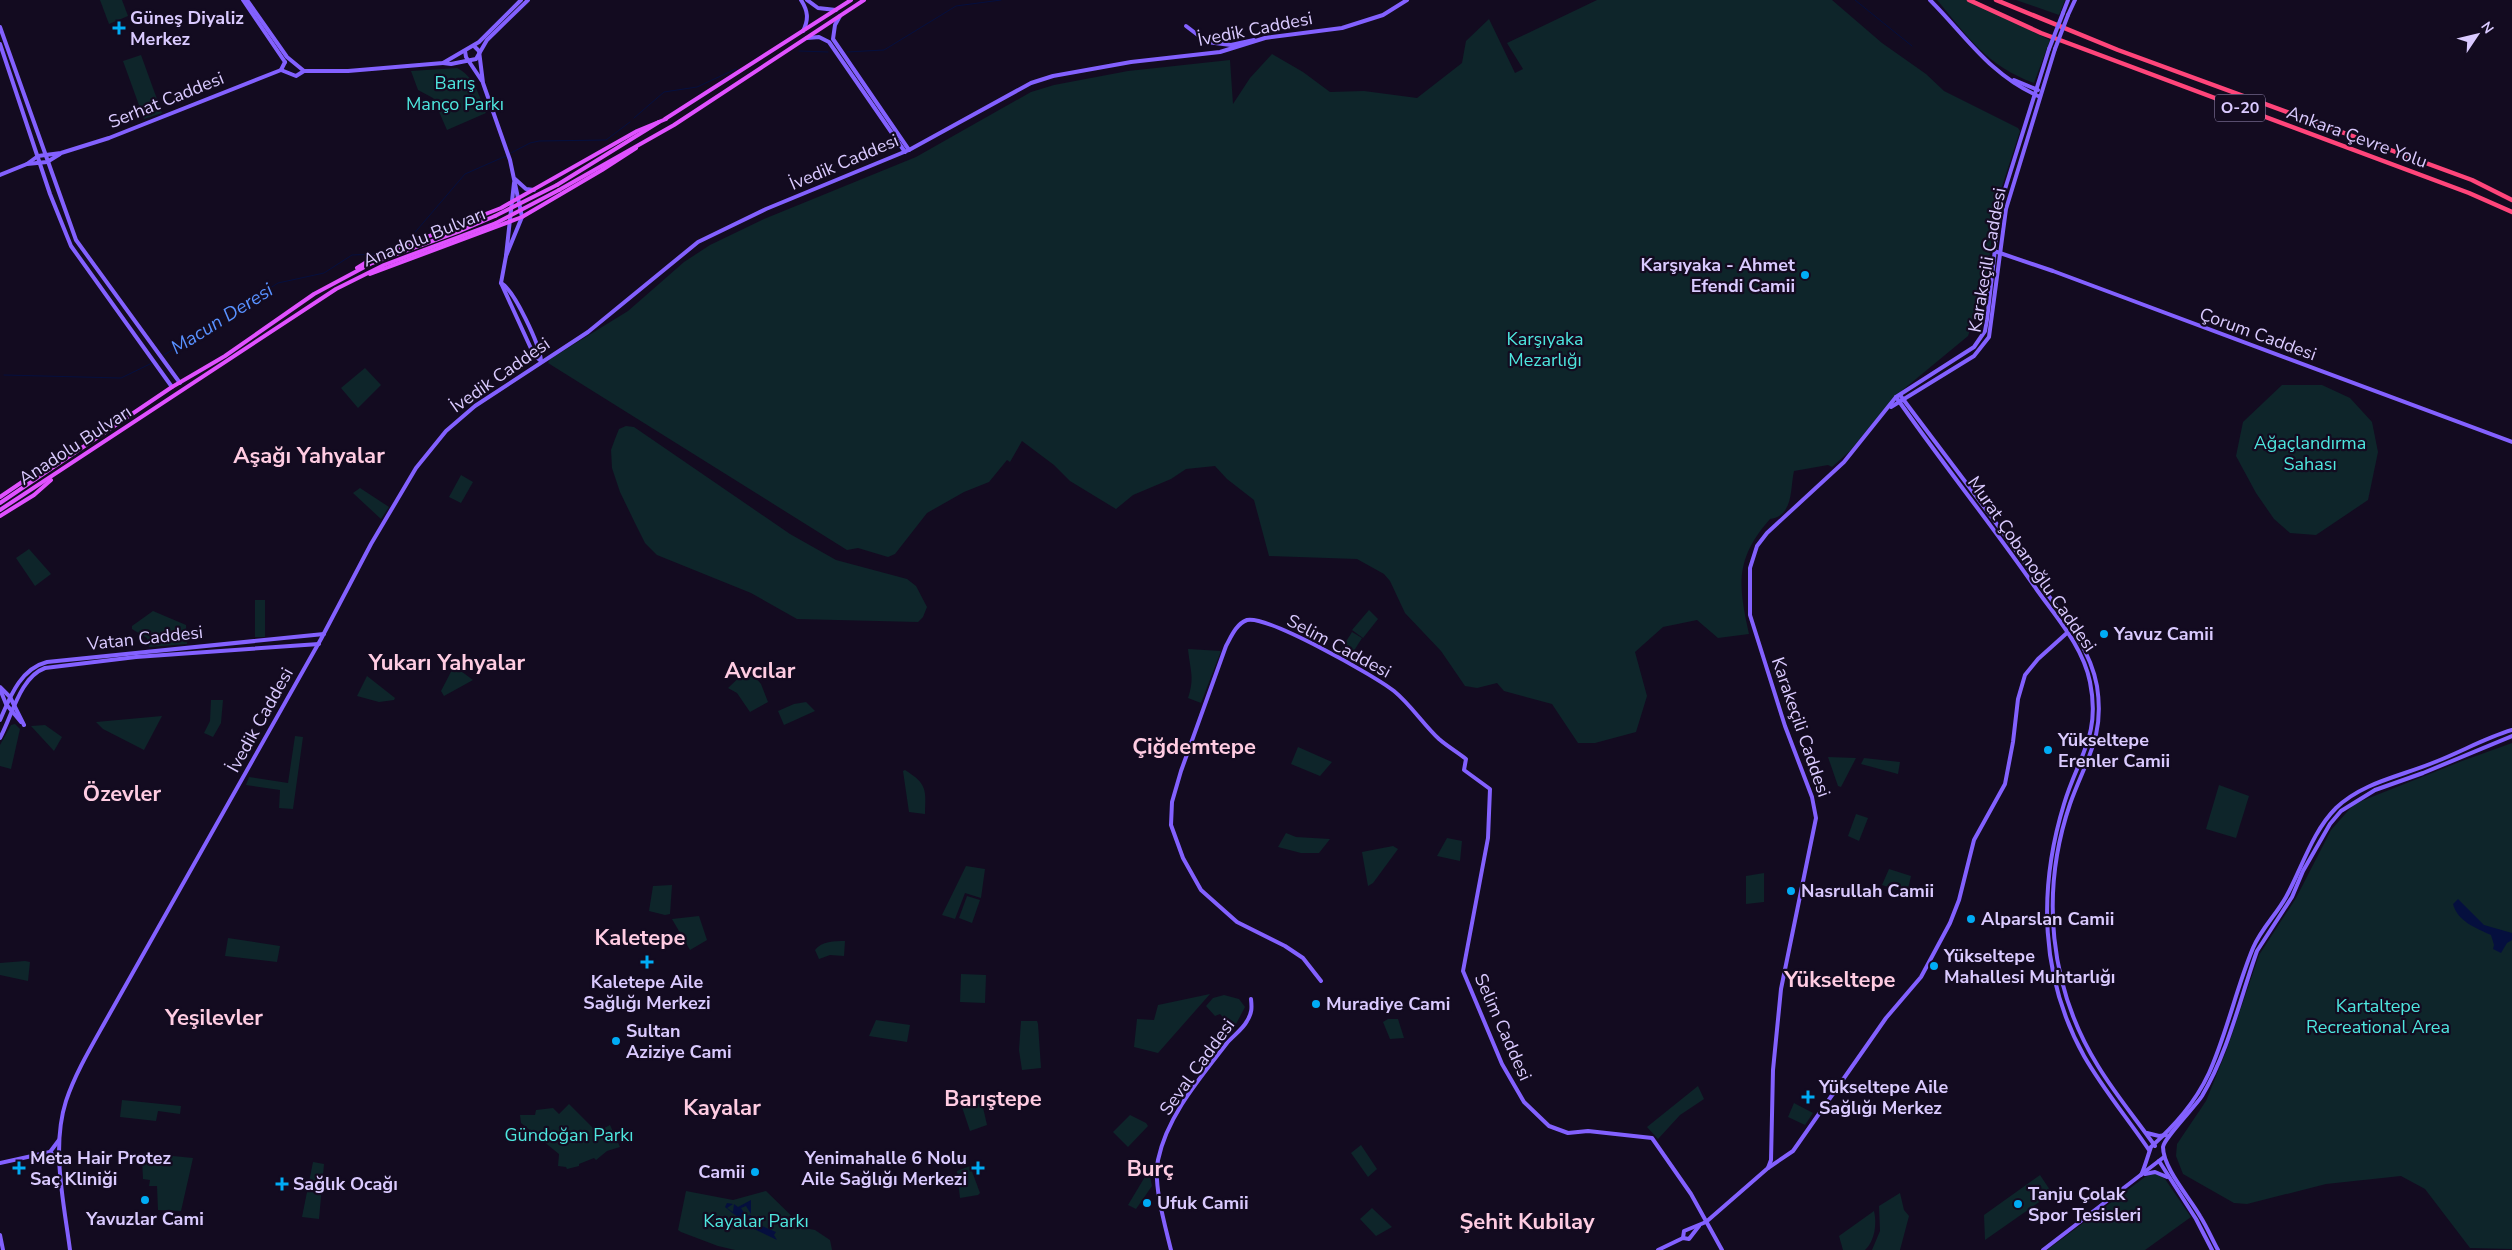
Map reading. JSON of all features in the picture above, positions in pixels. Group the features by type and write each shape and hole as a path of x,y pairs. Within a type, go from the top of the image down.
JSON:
{"highway":[{"name":"Ankara Çevre Yolu","path":"1969,0 2041,33 2469,192 2512,212"},
{"name":"Ankara Çevre Yolu","path":"1996,0 2118,50 2472,180 2512,200"}],"main road":[{"path":"243,0 284,62"},
{"path":"247,0 287,57 304,71"},
{"path":"443,63 469,47 474,46 521,0"},
{"path":"470,60 476,59 487,40 528,0"},
{"path":"801,0 806,8 807,20 803,31"},
{"path":"807,0 818,8 836,10"},
{"name":"Anadolu Bulvarı","path":"0,503 172,387 225,356 314,294 352,273 495,216 557,185 851,0"},
{"name":"Anadolu Bulvarı","path":"0,510 308,306 384,265 496,223 559,190 674,124 864,0"},
{"name":"İvedik Caddesi","path":"70,1250 60,1164 60,1138 66,1101 94,1043 319,644 371,544 424,456 464,414 541,361 588,332 698,242 772,207 907,151 1038,80 1131,62 1220,52 1256,41 1353,25 1384,15 1408,0"},
{"path":"1930,0 1984,60 2038,96 2050,48 2068,0"},
{"path":"2039,90 2075,0"},
{"path":"840,16 834,25 833,39 840,53 907,151"},
{"path":"1186,26 1206,42 1231,45 1256,41"},
{"path":"0,27 46,162 76,240 180,382"},
{"path":"807,38 824,39 840,53"},
{"path":"0,44 40,163 71,246 172,387"},
{"path":"474,46 479,49 483,84"},
{"path":"465,51 466,57 470,60 483,84 510,160 519,199 522,217 506,256"},
{"name":"Serhat Caddesi","path":"27,164 46,162 61,153 138,127 281,70 296,76 304,71 451,64 470,60"},
{"path":"284,62 295,63"},
{"path":"281,70 284,62"},
{"path":"2012,80 2039,90"},
{"name":"Karakeçili Caddesi","path":"1768,1168 1770,1160 1773,1070 1781,989 1806,871 1815,811 1751,619 1750,568 1757,546 1767,533 1844,462 1898,396 1974,347 1980,340 1987,320 2000,205 2038,96"},
{"name":"Karakeçili Caddesi","path":"1889,408 1974,356 1986,343 1992,320 2006,209 2038,96"},
{"path":"352,273 373,258 512,203 637,131 666,118"},
{"path":"361,276 413,260 522,217 602,170 646,140"},
{"name":"Serhat Caddesi","path":"0,175 27,164 38,156 61,153"},
{"path":"514,178 526,189 536,190"},
{"path":"514,178 506,256 500,283 534,355 541,361"},
{"name":"Çorum Caddesi","path":"1994,251 2512,442"},
{"path":"500,283 507,286 540,351 541,361"},
{"path":"519,322 524,319"},
{"name":"Murat Çobanoğlu Caddesi","path":"1898,396 2072,629 2090,663 2096,684 2099,718 2092,754 2070,805 2059,848 2053,891 2052,923 2055,956 2071,1013 2086,1045 2098,1067 2155,1146"},
{"name":"Murat Çobanoğlu Caddesi","path":"1901,400 2067,633 2083,660 2090,680 2094,702 2093,720 2088,743 2063,805 2052,853 2046,896 2048,947 2060,1001 2084,1055 2149,1152"},
{"path":"0,497 34,474 57,465"},
{"path":"0,516 34,495 61,471"},
{"name":"Selim Caddesi","path":"1321,981 1302,958 1285,946 1237,922 1211,901 1191,874 1175,841 1171,825 1172,802 1181,771 1226,646 1236,628 1248,620 1259,620 1280,630 1372,676 1396,692 1438,738 1466,759 1464,770 1466,774 1490,789 1488,838 1463,971 1511,1082 1531,1110 1549,1126 1559,1131 1568,1133 1588,1131 1652,1138 1691,1194 1706,1222"},
{"path":"1658,1250 1682,1237 1684,1231 1706,1222 1768,1168 1786,1157 1798,1146 1886,1018 1921,977 1950,924 1959,900 1974,840 2005,784 2018,699 2023,681 2038,659 2072,629"},
{"name":"Vatan Caddesi","path":"0,720 10,697 30,671 39,664 52,661 324,634"},
{"path":"306,643 313,654"},
{"name":"Vatan Caddesi","path":"0,738 28,681 45,668 136,657 306,643 319,644"},
{"path":"0,688 10,697 24,725 6,704 0,688"},
{"path":"7,722 20,721"},
{"path":"2141,1175 2147,1164 2149,1152 2166,1135 2194,1100 2208,1074 2253,946 2284,900 2305,856 2336,809 2353,795 2374,784 2402,776 2495,735 2512,730"},
{"path":"2218,1250 2164,1157 2163,1148 2169,1137 2198,1103 2210,1082 2257,951 2292,896 2330,824 2341,811 2375,790 2423,774 2512,736"},
{"name":"Seval Caddesi","path":"1172,1250 1168,1239 1157,1172 1158,1159 1168,1128 1177,1112 1228,1042 1246,1023 1252,1010 1251,999"},
{"path":"2146,1133 2158,1136 2166,1135"},
{"path":"0,1163 50,1152 60,1138"},
{"path":"2155,1146 2163,1148"},
{"path":"50,1152 60,1164"},
{"path":"2149,1152 2152,1160 2159,1161"},
{"path":"2043,1250 2164,1157"},
{"path":"2159,1161 2196,1219 2212,1250"},
{"path":"2141,1175 2155,1172 2170,1179"},
{"path":"1706,1222 1722,1250"},
{"path":"1682,1237 1688,1240 1700,1225"},
{"path":"1688,1230 1691,1235"},
{"path":"0,1235 3,1250"}],"green space":[{"path":"100,0 122,0 128,16 109,24"},
{"name":"Karşıyaka Mezarlığı","path":"1597,0 1832,0 1882,43 1926,74 1944,91 2018,128 2020,131 1996,205 1986,284 1968,336 1893,398 1850,451 1832,467 1828,465 1794,471 1790,500 1787,507 1778,517 1770,519 1750,547 1745,560 1742,586 1749,634 1718,638 1697,620 1663,627 1635,652 1647,696 1636,732 1595,743 1578,743 1552,704 1504,691 1497,683 1477,688 1465,686 1441,651 1405,613 1390,581 1384,574 1357,559 1269,556 1254,500 1227,479 1215,466 1186,469 1171,479 1133,495 1116,509 1070,481 1054,465 1022,441 1010,462 1007,460 989,482 964,492 927,513 895,554 888,557 858,548 847,550 548,363 550,359 628,311 684,262 710,245 764,219 916,157 1031,92 1054,85 1128,71 1230,60 1233,104 1250,78 1272,54 1303,72 1330,92 1364,91 1417,98 1462,63 1466,41 1489,19 1515,73 1523,69 1507,43"},
{"path":"1937,0 1967,0 2050,40 2034,83 2003,68 1991,59 1969,38"},
{"path":"2016,0 2065,0 2059,15"},
{"path":"141,55 162,113 144,119 123,61"},
{"name":"Barış Manço Parkı","path":"457,68 468,76 472,82 486,113 447,130 433,98 418,90 411,71"},
{"path":"365,368 381,385 358,408 341,388"},
{"name":"Ağaçlandırma Sahası","path":"2282,385 2322,385 2350,398 2372,422 2378,452 2368,500 2316,535 2290,533 2274,519 2256,493 2236,456 2243,422"},
{"path":"626,426 634,427 790,534 836,560 907,579 916,586 927,607 923,617 918,622 797,619 751,593 657,555 645,543 620,492 612,468 611,450 619,429"},
{"path":"461,475 473,482 461,503 449,497"},
{"path":"360,488 389,507 381,519 353,493"},
{"path":"29,549 51,574 35,586 16,558"},
{"path":"255,600 265,600 265,637 255,637"},
{"path":"1369,610 1378,619 1363,638 1352,630"},
{"path":"153,611 186,625 187,644 149,647 147,638 132,629 132,626"},
{"path":"1352,632 1362,638 1350,657 1340,651"},
{"path":"1188,649 1221,651 1201,703 1188,698 1192,679"},
{"path":"454,666 473,680 444,696 441,691"},
{"path":"748,669 761,684 768,702 750,712 737,693 728,688"},
{"path":"367,676 395,698 394,700 379,702 357,696"},
{"path":"211,700 223,700 221,723 213,737 204,733 210,721"},
{"path":"806,702 815,711 784,725 778,711 794,704"},
{"path":"162,716 144,750 103,729 96,722"},
{"path":"15,724 20,729 11,769 0,766 0,745 11,725"},
{"path":"45,725 62,737 54,751 31,726"},
{"path":"295,736 303,737 293,809 279,808 280,790 246,785 249,777 288,783"},
{"name":"Kartaltepe Recreational Area","path":"2512,743 2512,1249 2470,1248 2425,1189 2401,1176 2326,1184 2247,1204 2234,1203 2183,1174 2176,1156 2177,1144 2206,1101 2227,1049 2259,955 2296,898 2331,830 2354,804"},
{"path":"1298,747 1332,762 1320,776 1291,764"},
{"path":"1828,757 1856,758 1841,787 1838,786"},
{"path":"1864,758 1900,762 1898,774 1861,764"},
{"path":"905,770 918,779 924,788 925,814 909,812 903,771"},
{"path":"2219,785 2249,796 2236,838 2206,829"},
{"path":"1856,814 1868,818 1859,841 1848,836"},
{"path":"1286,833 1296,837 1330,839 1319,853 1301,853 1278,847"},
{"path":"1447,838 1462,841 1460,861 1437,856"},
{"path":"1393,846 1398,849 1373,883 1368,886 1362,852"},
{"path":"966,866 985,869 981,898 965,893 955,919 942,915"},
{"path":"1889,869 1911,876 1907,893 1882,885"},
{"path":"1764,873 1764,902 1746,904 1746,876"},
{"path":"672,885 670,914 665,915 649,911 653,886"},
{"path":"967,896 980,900 972,923 959,918"},
{"path":"699,916 707,940 690,950 672,919"},
{"path":"228,938 280,946 277,962 225,956"},
{"path":"845,941 844,956 830,955 819,959 815,950 818,947 829,942"},
{"path":"30,962 28,981 0,975 0,963"},
{"path":"961,974 986,975 985,1003 960,1002"},
{"path":"1210,994 1158,1053 1134,1047 1137,1019 1154,1020 1158,1005"},
{"path":"1224,995 1239,999 1245,1007 1236,1024 1228,1018 1225,1019 1220,1014 1215,1016 1206,1006 1213,998"},
{"path":"1388,1019 1398,1019 1404,1038 1390,1039 1383,1022"},
{"path":"876,1020 910,1025 907,1042 869,1036"},
{"path":"1021,1021 1037,1021 1041,1068 1022,1070 1019,1050"},
{"path":"1698,1086 1704,1099 1680,1115 1658,1139 1647,1127"},
{"path":"122,1100 181,1106 180,1114 158,1111 156,1121 120,1117"},
{"path":"982,1103 987,1125 970,1131 962,1107"},
{"path":"1794,1103 1813,1113 1805,1125 1788,1117"},
{"name":"Gündoğan Parkı","path":"569,1104 597,1132 610,1125 620,1147 607,1151 596,1160 594,1158 579,1164 579,1166 567,1169 566,1167 558,1166 559,1154 521,1123 520,1115 535,1115 536,1110 553,1108 559,1114"},
{"path":"1130,1115 1146,1123 1148,1126 1128,1147 1113,1132"},
{"path":"1361,1145 1377,1169 1368,1177 1351,1153"},
{"path":"173,1156 193,1158 181,1211 158,1210 157,1186 149,1186 150,1180 143,1179 142,1158"},
{"path":"313,1162 324,1164 319,1219 302,1217"},
{"path":"970,1166 980,1193 960,1198 957,1171"},
{"path":"2156,1173 2165,1179 2191,1217 2145,1250 2047,1250 2145,1177"},
{"path":"1146,1175 1150,1176 1152,1186 1136,1209 1128,1205"},
{"name":"Tanju Çolak Spor Tesisleri","path":"2040,1175 2052,1193 1985,1240 1984,1215"},
{"name":"Kayalar Parkı","path":"686,1191 733,1200 766,1191 804,1228 815,1230 830,1240 832,1250 735,1250 718,1246 681,1232 678,1230"},
{"path":"1900,1193 1904,1210 1909,1216 1900,1250 1872,1250 1880,1231 1879,1206"},
{"path":"1372,1208 1392,1227 1376,1236 1360,1219"},
{"path":"1874,1211 1874,1232 1871,1242 1865,1250 1843,1250 1839,1236"}],"shaded area":[{"path":"2458,899 2484,925 2512,933 2512,940 2507,943 2501,953 2493,949 2494,945 2491,935 2468,924 2455,910 2453,904"},
{"path":"751,1200 751,1214 746,1206 741,1208 746,1216 751,1215 752,1221 747,1222 747,1224 751,1227 760,1228 752,1224 753,1222 776,1232 774,1235 777,1240 750,1227 725,1207 727,1203 733,1204 727,1208 733,1212 734,1204 738,1207"}],"waterway":[{"name":"Macun Deresi","path":"847,52 884,50 956,6 1001,0"},
{"name":"Macun Deresi","path":"1855,0 1912,46"},
{"name":"Macun Deresi","path":"799,51 828,52"},
{"name":"Macun Deresi","path":"634,118 664,92 697,87 736,69"},
{"name":"Macun Deresi","path":"511,153 530,143 539,141 606,140 630,122"},
{"name":"Macun Deresi","path":"405,244 465,174 506,156"},
{"name":"Macun Deresi","path":"164,355 278,283 324,273 352,255 378,254"},
{"name":"Macun Deresi","path":"4,375 121,378 152,363"}],"place":[{"name":"Güneş Diyaliz Merkez","path":"119,28"},
{"name":"Karşıyaka - Ahmet Efendi Camii","path":"1805,275"},
{"name":"Yavuz Camii","path":"2104,634"},
{"name":"Yükseltepe Erenler Camii","path":"2048,750"},
{"name":"Nasrullah Camii","path":"1791,891"},
{"name":"Alparslan Camii","path":"1971,919"},
{"name":"Kaletepe Aile Sağlığı Merkezi","path":"647,962"},
{"name":"Yükseltepe Mahallesi Muhtarlığı","path":"1934,966"},
{"name":"Muradiye Cami","path":"1316,1004"},
{"name":"Sultan Aziziye Cami","path":"616,1041"},
{"name":"Yükseltepe Aile Sağlığı Merkez","path":"1808,1097"},
{"name":"Meta Hair Protez Saç Kliniği","path":"19,1168"},
{"name":"Yenimahalle 6 Nolu Aile Sağlığı Merkezi","path":"978,1168"},
{"name":"Camii","path":"755,1172"},
{"name":"Sağlık Ocağı","path":"282,1184"},
{"name":"Yavuzlar Cami","path":"145,1200"},
{"name":"Ufuk Camii","path":"1147,1203"},
{"name":"Tanju Çolak Spor Tesisleri","path":"2018,1204"}],"district":[{"name":"Aşağı Yahyalar","path":"309,456"},
{"name":"Yukarı Yahyalar","path":"447,663"},
{"name":"Avcılar","path":"760,671"},
{"name":"Çiğdemtepe","path":"1194,747"},
{"name":"Özevler","path":"122,794"},
{"name":"Kaletepe","path":"640,938"},
{"name":"Yükseltepe","path":"1840,980"},
{"name":"Yeşilevler","path":"214,1018"},
{"name":"Barıştepe","path":"993,1099"},
{"name":"Kayalar","path":"722,1108"},
{"name":"Burç","path":"1150,1169"},
{"name":"Şehit Kubilay","path":"1527,1222"}]}
